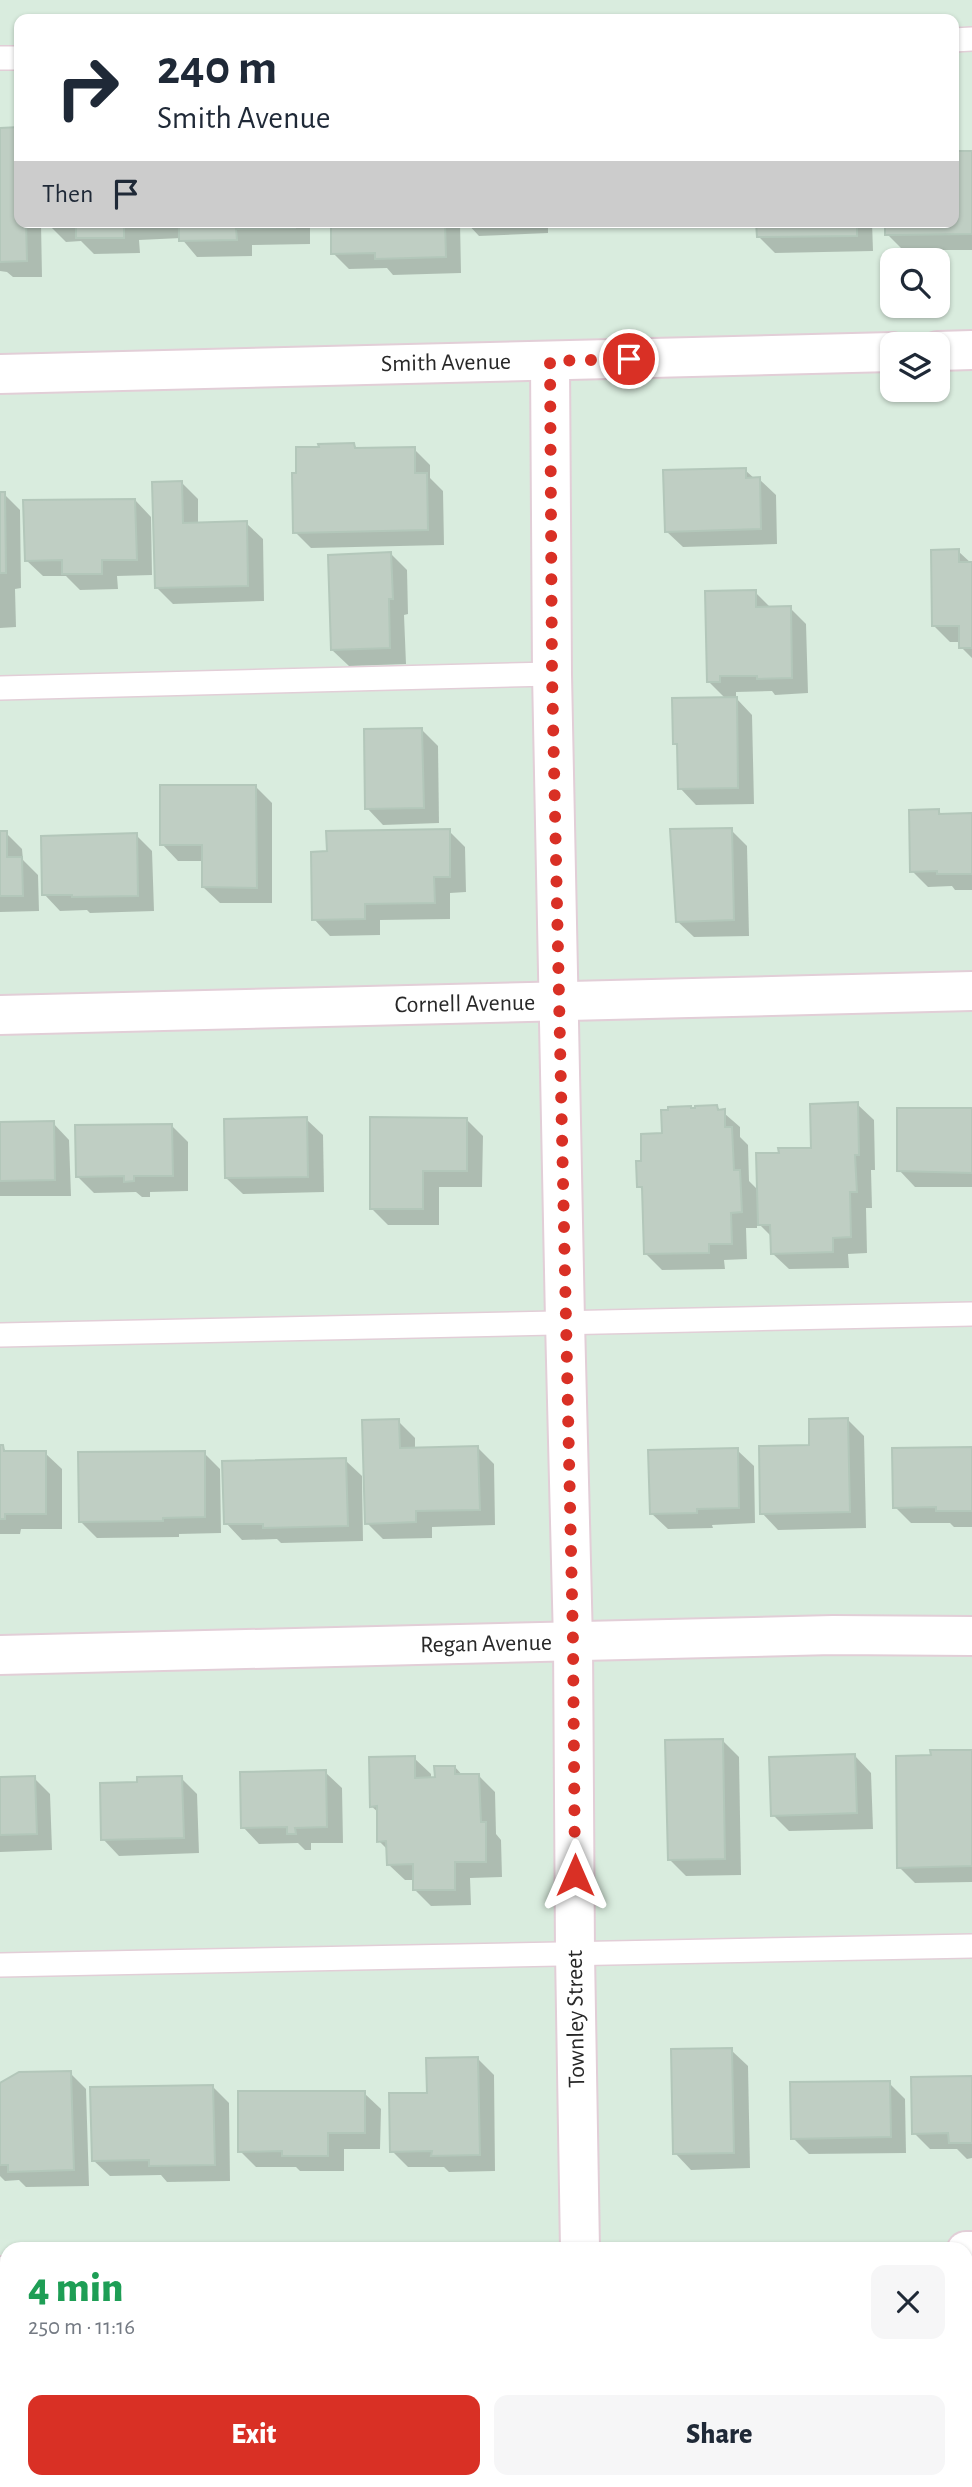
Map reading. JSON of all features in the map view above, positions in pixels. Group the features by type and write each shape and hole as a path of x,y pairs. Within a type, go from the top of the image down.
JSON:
{"street":[{"path":"950,351 972,350"},
{"name":"Smith Avenue","path":"0,374 880,352"},
{"name":"Townley Street","path":"550,361 552,674 573,1642 580,2242"},
{"name":"Cornell Avenue","path":"0,1015 972,991"},
{"name":"Regan Avenue","path":"0,1655 833,1635 972,1636"}],"lane":[{"path":"0,688 552,674"},
{"path":"0,1335 972,1314"},
{"path":"0,1965 972,1947"}],"building":[{"path":"14,127 14,228 26,228 27,261 0,262 0,128"},
{"path":"959,151 972,151 972,234 885,235 885,228 959,228"},
{"path":"76,228 124,228 124,238 76,238"},
{"path":"179,228 295,228 236,229 237,240 179,241"},
{"path":"331,228 445,228 446,257 375,259 375,253 331,254"},
{"path":"756,228 857,228 857,236 757,237"},
{"path":"354,443 355,448 415,447 415,473 427,473 428,530 293,533 292,473 296,473 296,447"},
{"path":"746,468 746,478 760,477 761,529 665,532 663,470"},
{"path":"182,481 183,523 247,521 248,586 155,588 152,482"},
{"path":"0,492 5,492 6,573 0,573"},
{"path":"135,499 137,560 102,560 102,574 62,574 62,560 25,561 23,500"},
{"path":"959,549 959,562 972,562 972,648 959,648 959,626 932,626 931,550"},
{"path":"391,552 393,599 389,599 390,648 331,650 328,555"},
{"path":"756,590 756,607 791,606 792,678 720,676 720,682 707,682 705,591"},
{"path":"737,697 738,788 678,789 672,698"},
{"path":"422,728 424,808 365,809 364,729"},
{"path":"160,785 256,785 257,888 202,887 202,845 160,845"},
{"path":"939,809 939,814 972,813 972,874 910,872 909,810"},
{"path":"732,828 734,920 676,922 670,829"},
{"path":"450,829 450,877 434,877 435,903 365,904 365,919 312,920 311,852 327,851 326,831"},
{"path":"0,831 7,831 7,857 22,857 23,896 0,896"},
{"path":"137,833 138,896 42,895 41,836"},
{"path":"858,1102 859,1155 855,1155 857,1192 850,1192 851,1237 833,1238 833,1252 771,1254 770,1225 758,1225 756,1153 779,1153 778,1148 811,1148 810,1104"},
{"path":"717,1105 718,1110 725,1109 725,1127 732,1127 734,1170 740,1170 742,1212 731,1213 732,1244 709,1244 709,1253 644,1254 642,1187 637,1187 636,1161 641,1161 641,1134 662,1133 661,1110 668,1110 668,1107 695,1108"},
{"path":"897,1108 972,1108 972,1173 897,1171"},
{"path":"307,1117 308,1177 225,1178 224,1119"},
{"path":"370,1117 467,1118 467,1171 423,1171 423,1209 370,1209"},
{"path":"54,1121 55,1180 0,1181 0,1122"},
{"path":"172,1124 173,1176 134,1176 134,1181 124,1182 124,1176 76,1177 75,1125"},
{"path":"848,1418 850,1512 760,1514 759,1446 809,1445 809,1419"},
{"path":"399,1419 400,1448 478,1446 480,1510 416,1511 416,1522 365,1524 362,1420"},
{"path":"0,1445 3,1445 4,1451 46,1451 46,1514 5,1514 5,1519 0,1519"},
{"path":"972,1447 972,1511 936,1511 936,1507 893,1508 892,1448"},
{"path":"738,1448 739,1508 697,1509 697,1513 650,1514 648,1450"},
{"path":"205,1451 205,1517 163,1518 163,1521 79,1522 78,1452"},
{"path":"346,1458 348,1526 263,1528 263,1524 224,1524 222,1461"},
{"path":"723,1739 725,1859 668,1860 665,1740"},
{"path":"930,1750 972,1750 972,1866 897,1868 896,1756 931,1755"},
{"path":"855,1754 857,1813 771,1816 769,1757"},
{"path":"415,1756 415,1778 435,1777 434,1766 455,1766 455,1774 479,1774 481,1822 486,1822 486,1862 455,1862 455,1890 413,1890 413,1864 387,1865 386,1841 377,1842 377,1806 370,1807 369,1757"},
{"path":"326,1770 327,1827 295,1828 296,1834 287,1834 287,1827 241,1828 240,1772"},
{"path":"35,1776 37,1834 0,1835 0,1777"},
{"path":"182,1776 184,1838 101,1840 100,1783 137,1782 137,1777"},
{"path":"732,2048 734,2153 673,2154 671,2049"},
{"path":"478,2057 480,2155 431,2156 432,2151 390,2152 389,2093 427,2093 426,2058"},
{"path":"71,2071 74,2170 8,2172 8,2165 0,2165 0,2083 19,2072"},
{"path":"972,2076 972,2143 949,2143 948,2133 912,2134 911,2077"},
{"path":"890,2081 891,2137 791,2139 790,2082"},
{"path":"213,2085 215,2165 149,2166 149,2160 92,2161 90,2087"},
{"path":"238,2091 365,2091 365,2133 328,2133 328,2156 282,2156 282,2151 238,2152"}],"route":[{"path":"575,1875 573,1642 552,674 550,361 629,359"}]}
